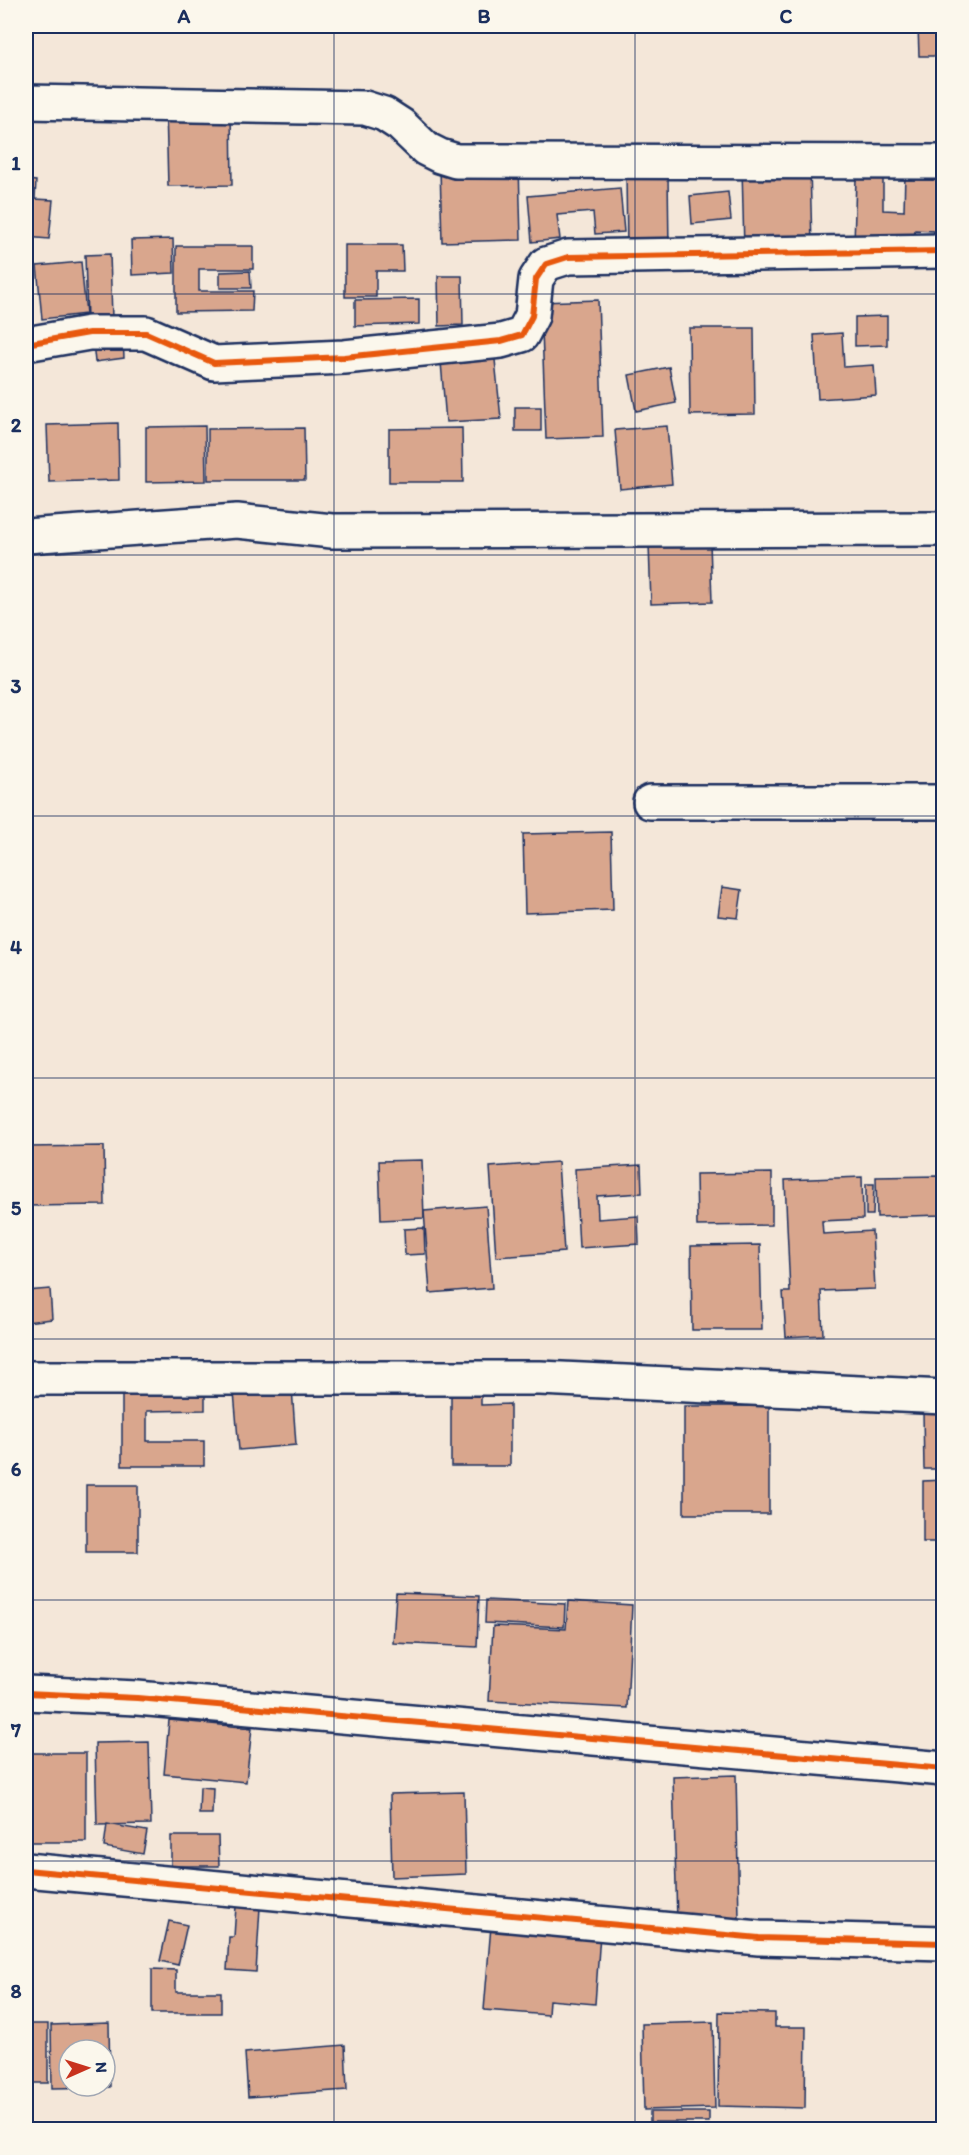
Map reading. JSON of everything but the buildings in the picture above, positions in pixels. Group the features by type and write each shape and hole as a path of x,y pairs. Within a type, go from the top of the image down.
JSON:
{"street":[{"path":"26,102 365,108 384,114 400,124 426,149 456,161 944,162"},
{"path":"26,344 89,333 146,333 214,363 344,357 501,341 522,335 532,316 536,279 546,264 568,257 944,250"},
{"path":"26,536 237,521 332,531 944,529"},
{"path":"650,802 944,802"},
{"path":"26,1378 540,1378 944,1397"},
{"path":"26,1693 137,1698 944,1769"},
{"path":"26,1870 759,1938 944,1942"}],"cycle path":[{"path":"26,344 89,333 146,333 214,363 344,357 501,341 522,335 532,316 536,279 546,264 568,257 944,251"},
{"path":"26,1693 137,1698 944,1769"},
{"path":"26,1870 759,1938 944,1943"}]}
